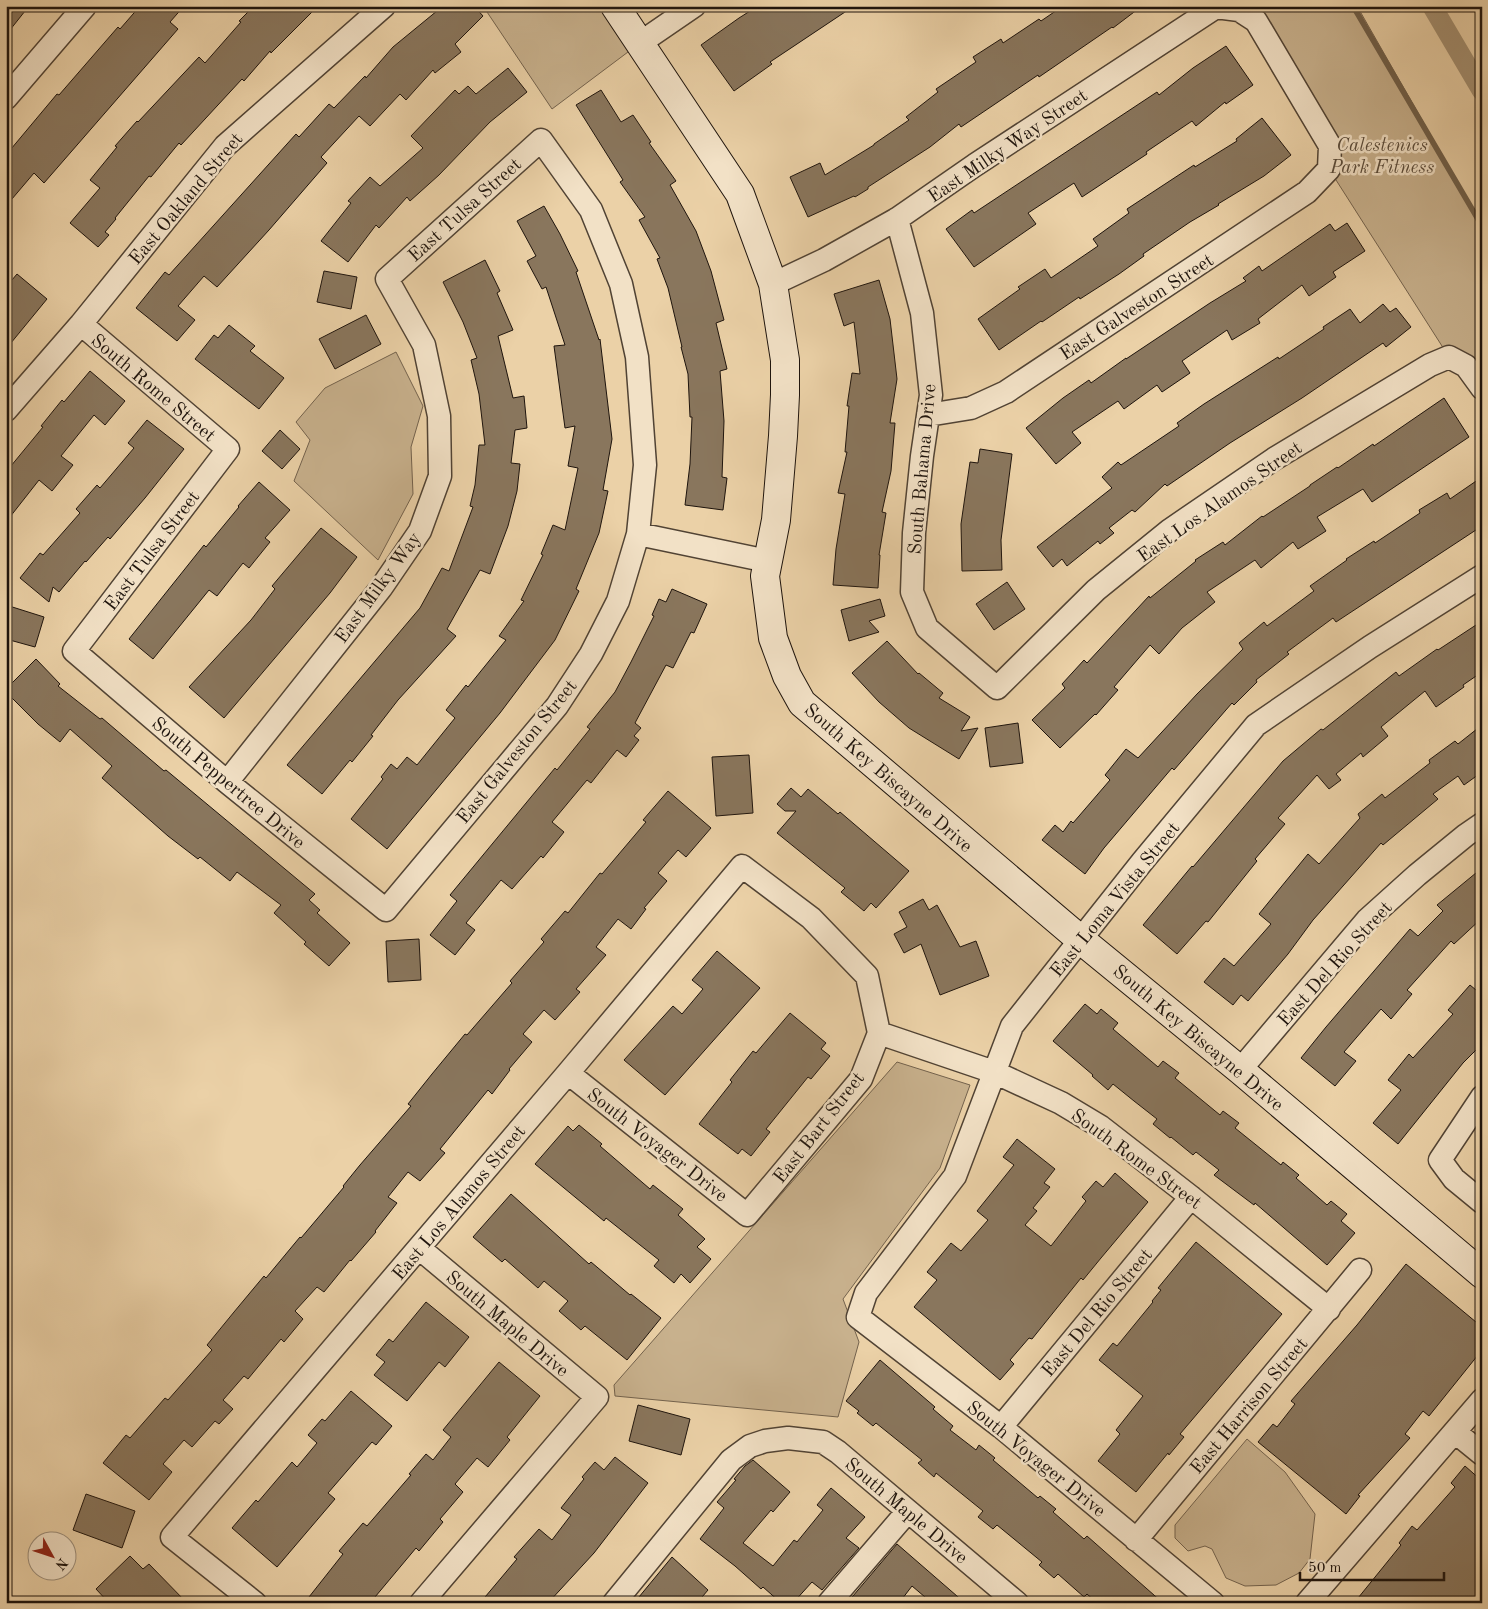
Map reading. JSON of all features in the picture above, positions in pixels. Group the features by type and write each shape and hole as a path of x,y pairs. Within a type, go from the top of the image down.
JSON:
{"street":[{"path":"6,98 85,6"},
{"name":"East Oakland Street","path":"6,410 81,324 224,146 384,6"},
{"name":"South Key Biscayne Drive","path":"616,6 740,194 773,284 785,360 785,395 776,520 764,576 773,638 787,676 802,703 1081,940 1240,1070 1482,1274"},
{"path":"640,43 694,6"},
{"name":"East Milky Way Street","path":"773,284 824,260 897,219 975,165 1216,7 1239,10"},
{"name":"East Galveston Street","path":"928,415 971,408 1006,392 1307,192 1329,169 1330,146 1256,21 1239,10"},
{"name":"East Tulsa Street","path":"387,279 541,140 591,210 621,284 637,357 645,465 638,534"},
{"name":"South Bahama Drive","path":"897,219 922,313 931,395 914,533 912,592 927,628 997,688"},
{"name":"East Milky Way","path":"227,782 381,588 420,531 440,476 439,416 424,346 387,279"},
{"name":"South Rome Street","path":"81,324 228,449"},
{"name":"East Los Alamos Street","path":"997,688 1096,590 1170,530 1274,459 1430,365 1449,357 1466,366 1482,388"},
{"name":"East Tulsa Street","path":"74,652 228,449"},
{"path":"638,534 768,561"},
{"name":"East Galveston Street","path":"386,910 557,706 591,654 618,601 638,534"},
{"name":"East Loma Vista Street","path":"858,1317 866,1293 955,1176 1012,1026 1142,862 1256,725 1370,647 1482,576"},
{"name":"South Peppertree Drive","path":"74,652 227,782 386,910"},
{"name":"East Del Rio Street","path":"1240,1070 1368,920 1417,875 1482,824"},
{"name":"East Los Alamos Street","path":"256,1603 172,1537 742,866 811,918 867,976 879,1033"},
{"name":"South Rome Street","path":"879,1033 994,1072 1061,1104 1101,1127 1191,1197 1328,1309"},
{"name":"East Bart Street","path":"747,1214 861,1079 879,1033"},
{"name":"South Voyager Drive","path":"568,1073 747,1214"},
{"path":"1482,1097 1440,1160 1454,1179 1482,1202"},
{"name":"East Del Rio Street","path":"1001,1427 1191,1197"},
{"name":"South Maple Drive","path":"419,1248 597,1397 421,1603"},
{"name":"East Harrison Street","path":"1136,1540 1360,1270"},
{"name":"South Voyager Drive","path":"858,1317 1001,1427 1213,1603"},
{"path":"1307,1603 1482,1400"},
{"path":"1455,1432 1482,1454"},
{"name":"South Maple Drive","path":"614,1603 732,1460 750,1446 766,1441 788,1438 823,1442 838,1452 1017,1603"},
{"path":"829,1603 908,1511"}],"green space":[{"path":"483,6 615,6 640,43 552,109"},
{"name":"Calestenics Park Fitness","path":"1247,6 1357,6 1482,225 1482,388 1449,357 1329,169"},
{"path":"396,352 423,406 411,447 413,494 378,560 294,481 310,440 296,422 325,388"},
{"path":"897,1062 970,1085 940,1168 843,1299 859,1342 838,1417 615,1396 614,1385"},
{"path":"1247,1439 1285,1472 1315,1514 1310,1559 1299,1573 1276,1585 1245,1586 1226,1578 1212,1549 1205,1546 1188,1551 1175,1538 1175,1525"}],"building":[{"path":"6,6 29,6 6,35"},
{"path":"140,6 184,6 170,22 178,29 44,183 34,173 6,206 6,155 57,94 59,95 118,27 120,29"},
{"path":"254,6 318,6 271,53 270,51 244,81 242,79 181,145 179,143 115,218 105,232 109,235 98,247 70,223 100,188 90,180 117,147 115,146 137,121 199,57 205,63 241,22 239,21"},
{"path":"443,6 474,6 483,16 455,44 461,52 435,73 433,70 406,100 400,94 370,126 359,116 321,157 327,163 217,287 204,276 178,306 195,320 177,341 136,308 165,272 169,275 296,134 299,137 329,104 334,108 365,76 366,78 393,47"},
{"path":"758,6 854,6 770,62 772,64 734,91 701,45"},
{"path":"1063,6 1142,6 1113,28 1039,77 1038,75 961,127 959,124 930,147 868,187 868,189 855,197 808,217 790,177 820,163 825,175 874,145 909,120 906,117 938,92 936,89 976,62 973,57 1001,39 1003,43 1039,19 1041,21"},
{"path":"1226,46 1253,85 1226,104 1225,102 1196,126 1192,121 1146,152 1147,154 1082,197 1074,183 1028,213 1036,224 974,267 946,229 972,210 974,213 1157,92 1159,95 1193,68"},
{"path":"508,68 527,92 490,122 439,175 410,201 407,197 379,228 376,225 348,262 321,241 351,203 348,201 370,177 380,186 423,148 411,136 455,90 459,94 468,86 476,94"},
{"path":"601,90 621,122 633,115 651,142 649,143 676,181 670,185 696,231 711,271 724,320 716,323 727,369 720,371 724,421 722,477 727,478 723,510 685,505 690,464 692,417 690,417 688,374 668,288 657,259 660,258 639,220 645,217 620,182 623,180 576,105"},
{"path":"1262,118 1291,155 1264,176 1143,254 1144,256 1119,274 1041,321 999,350 978,319 1020,289 1018,287 1045,269 1051,278 1098,246 1093,239 1129,213 1127,209 1194,165 1195,167 1237,141 1236,139"},
{"path":"544,206 578,271 576,272 600,339 612,439 603,490 608,491 599,533 576,589 579,591 555,640 500,713 387,849 351,819 383,779 381,777 391,764 397,769 407,757 417,765 455,718 446,710 466,685 468,687 506,640 499,636 524,601 521,600 543,555 541,554 553,525 565,530 578,468 568,466 575,426 565,428 554,346 565,345 546,287 542,289 527,261 536,256 517,221"},
{"path":"1347,223 1365,251 1333,272 1336,277 1309,296 1302,285 1258,319 1260,323 1232,340 1227,330 1182,361 1190,373 1162,392 1157,385 1124,409 1118,401 1072,432 1081,443 1056,464 1026,428 1089,380 1091,383 1126,358 1246,281 1243,278 1259,266 1262,271 1330,224 1335,231"},
{"path":"485,260 500,291 497,293 513,330 498,336 513,398 524,396 527,428 515,430 511,463 520,464 517,491 508,526 490,574 480,570 447,629 456,636 398,700 352,762 350,760 322,794 287,765 420,608 442,568 449,571 473,507 470,506 475,485 479,445 485,445 479,394 471,360 477,358 463,322 443,282"},
{"path":"324,271 357,277 351,309 317,302"},
{"path":"17,274 47,299 6,349 6,287"},
{"path":"879,280 890,319 897,379 890,423 895,423 891,471 882,512 886,513 879,555 878,588 833,585 836,549 845,494 838,493 847,452 845,452 849,406 847,406 852,373 860,374 854,322 844,326 834,294"},
{"path":"1383,304 1390,312 1396,308 1411,327 1386,347 1383,343 1167,486 1165,484 1135,512 1132,510 1109,528 1114,533 1100,544 1098,541 1067,566 1062,559 1053,567 1037,547 1112,488 1102,477 1118,462 1121,465 1179,426 1177,423 1204,404 1278,357 1279,359 1350,309 1360,323"},
{"path":"366,315 381,344 335,369 319,339"},
{"path":"229,325 255,346 250,351 284,378 259,409 195,359 214,335 218,338"},
{"path":"90,371 125,401 105,425 94,415 61,456 73,465 52,491 39,480 6,522 6,472 43,427 41,426 62,400 64,402"},
{"path":"1444,398 1469,437 1372,502 1363,489 1317,517 1326,531 1298,549 1293,542 1261,568 1255,560 1207,592 1215,602 1182,628 1159,654 1150,645 1114,687 1118,690 1096,715 1060,748 1032,720 1065,688 1062,684 1084,660 1087,663 1149,596 1150,598 1195,560 1223,542 1225,545 1262,516 1373,444 1374,446"},
{"path":"147,420 184,449 110,539 108,537 59,592 53,587 49,602 20,578 40,553 43,555 80,513 76,509 97,485 100,488 134,448 128,443"},
{"path":"280,430 300,449 282,469 262,451"},
{"path":"980,449 1012,454 1001,540 1002,570 962,571 961,524 970,462 978,463"},
{"path":"1482,477 1482,526 1336,622 1333,618 1287,652 1289,654 1256,680 1257,682 1234,705 1232,703 1174,770 1172,768 1104,848 1085,874 1042,840 1055,825 1063,832 1071,821 1073,823 1110,780 1105,775 1126,749 1138,758 1197,694 1243,649 1239,643 1264,622 1267,626 1314,591 1310,586 1346,559 1374,541 1375,543 1420,513 1419,510 1447,493 1450,499"},
{"path":"259,482 290,510 265,538 270,542 249,568 243,563 217,596 209,590 153,659 129,639 204,545 206,547"},
{"path":"321,528 357,557 330,593 224,718 189,687 251,620 275,589 272,586"},
{"path":"1007,582 1025,609 994,630 976,604"},
{"path":"672,589 707,604 694,633 691,632 673,668 666,665 635,723 641,728 634,736 639,740 626,757 617,750 591,783 587,780 552,822 564,832 543,858 541,856 512,889 501,880 466,923 475,930 455,955 430,935 457,901 450,895 555,768 557,770 590,729 587,727 615,692 631,662 654,616 652,615 659,599 666,602"},
{"path":"880,599 885,616 869,621 879,632 849,641 841,610"},
{"path":"6,605 44,617 35,647 6,639"},
{"path":"1476,625 1482,634 1482,672 1436,707 1425,691 1381,727 1388,736 1363,757 1361,753 1336,774 1341,780 1329,789 1317,775 1278,818 1285,824 1255,859 1257,861 1208,922 1206,921 1177,954 1143,925 1283,761 1321,729 1323,730 1396,672 1399,676 1437,649"},
{"path":"887,641 918,674 943,693 939,698 970,717 961,731 978,728 959,759 909,728 879,702 852,673"},
{"path":"36,659 60,684 58,686 100,719 102,718 315,894 309,900 320,910 317,913 350,943 329,966 304,944 306,942 274,913 281,905 237,872 230,881 200,857 198,859 168,836 102,778 112,766 70,729 60,742 38,724 6,692 6,689"},
{"path":"1018,723 1023,763 990,767 985,728"},
{"path":"1482,725 1482,772 1464,785 1458,776 1433,794 1438,799 1383,845 1381,843 1313,920 1288,954 1248,1001 1241,995 1233,1005 1204,982 1224,958 1234,966 1271,924 1259,914 1308,854 1319,864 1360,818 1358,814 1382,794 1385,798 1430,763 1429,760 1455,741 1458,744"},
{"path":"749,755 753,813 716,816 712,757"},
{"path":"791,788 801,797 808,789 838,814 840,812 909,871 876,908 871,903 864,911 841,892 845,888 777,833 796,811 785,811 777,804"},
{"path":"668,791 711,828 686,857 678,850 658,873 667,881 644,908 646,909 631,929 618,919 596,947 606,955 576,989 580,992 555,1020 544,1010 523,1034 532,1042 509,1069 492,1094 488,1090 440,1149 445,1153 420,1181 408,1172 388,1197 397,1203 376,1232 324,1292 317,1287 295,1311 303,1319 284,1342 281,1339 248,1379 244,1376 223,1400 233,1409 219,1424 215,1421 192,1447 184,1440 163,1464 172,1472 149,1500 103,1463 126,1435 130,1438 165,1398 168,1400 212,1350 207,1345 264,1276 266,1278 344,1187 360,1165 411,1106 408,1104 432,1074 465,1034 467,1035 512,983 510,981 544,942 541,939 565,911 568,913 600,873 602,874 646,822 643,820"},
{"path":"1482,868 1482,918 1454,944 1451,941 1407,990 1412,994 1391,1019 1381,1009 1344,1052 1356,1061 1335,1086 1301,1058 1410,929 1418,936 1443,911 1437,905"},
{"path":"923,899 929,910 937,905 960,947 976,941 989,976 940,995 921,944 904,953 894,934 907,927 899,912"},
{"path":"419,939 421,980 388,982 386,941"},
{"path":"717,951 760,988 665,1095 624,1060 673,1006 682,1014 703,989 692,980"},
{"path":"1470,985 1482,995 1482,1044 1463,1063 1398,1144 1373,1123 1401,1090 1388,1080 1409,1054 1413,1058 1453,1014 1448,1010"},
{"path":"1085,1004 1097,1014 1101,1009 1118,1023 1113,1029 1158,1067 1163,1061 1179,1073 1175,1078 1220,1115 1223,1111 1239,1123 1235,1128 1281,1165 1283,1162 1299,1175 1296,1178 1327,1205 1331,1201 1347,1214 1341,1221 1355,1233 1327,1265 1255,1203 1254,1205 1214,1175 1219,1170 1196,1152 1193,1155 1153,1124 1157,1119 1113,1084 1108,1090 1053,1041"},
{"path":"790,1013 826,1043 821,1049 830,1056 811,1079 808,1077 766,1129 770,1132 751,1156 742,1149 738,1154 699,1124 732,1082 730,1080 753,1051 756,1053"},
{"path":"579,1125 602,1144 600,1146 650,1189 653,1185 683,1209 678,1215 705,1239 697,1247 711,1259 690,1283 681,1274 674,1283 654,1266 659,1260 606,1218 604,1221 535,1164 568,1126 573,1131"},
{"path":"1017,1139 1055,1169 1044,1183 1050,1187 1033,1208 1037,1211 1025,1225 1051,1246 1086,1201 1082,1197 1096,1181 1103,1187 1115,1173 1148,1202 1083,1280 1081,1278 1032,1339 1029,1338 1010,1360 1014,1364 1000,1380 914,1307 937,1280 927,1272 951,1243 961,1251 988,1220 977,1211 1014,1165 1003,1157"},
{"path":"511,1194 589,1264 591,1262 661,1318 627,1360 585,1326 581,1330 559,1311 568,1301 544,1281 538,1288 505,1259 502,1262 473,1237"},
{"path":"1196,1242 1282,1314 1180,1434 1184,1437 1169,1455 1168,1453 1136,1492 1098,1461 1120,1434 1116,1430 1143,1396 1099,1360 1113,1343 1117,1346 1153,1302 1161,1290 1158,1288"},
{"path":"1406,1264 1482,1327 1482,1350 1429,1416 1423,1411 1405,1434 1410,1438 1358,1495 1360,1496 1346,1514 1258,1442 1273,1424 1277,1427 1295,1404 1291,1401 1357,1325"},
{"path":"426,1302 469,1337 445,1367 439,1362 407,1401 374,1375 385,1362 376,1355 389,1339 393,1342"},
{"path":"880,1360 935,1407 933,1409 953,1426 950,1430 976,1450 979,1445 995,1458 993,1460 1038,1498 1040,1496 1056,1509 1053,1512 1084,1539 1087,1536 1163,1603 1097,1603 1087,1594 1084,1597 1058,1574 1054,1578 1039,1565 1042,1562 997,1525 993,1529 978,1517 983,1511 936,1473 934,1477 918,1463 922,1460 876,1423 873,1426 846,1401"},
{"path":"499,1362 540,1396 507,1437 510,1440 488,1467 477,1458 455,1484 463,1492 440,1519 443,1522 419,1551 416,1548 370,1603 317,1603 309,1597 343,1554 339,1551 363,1523 367,1526 411,1475 409,1474 426,1454 433,1460 451,1437 443,1430"},
{"path":"351,1391 392,1426 376,1445 372,1442 328,1493 335,1499 277,1567 232,1528 256,1500 258,1502 292,1462 297,1467 317,1443 308,1435 322,1419 325,1421"},
{"path":"638,1405 690,1419 681,1455 629,1441"},
{"path":"615,1457 648,1483 594,1553 548,1603 480,1603 517,1559 514,1557 539,1529 552,1540 571,1515 561,1508 584,1479 582,1477 595,1462 604,1470"},
{"path":"753,1460 790,1492 773,1512 771,1510 743,1543 773,1566 794,1540 797,1542 823,1510 817,1505 831,1488 865,1517 846,1538 859,1548 822,1590 812,1582 793,1603 781,1603 700,1539 724,1508 717,1502 745,1466"},
{"path":"1465,1466 1482,1481 1482,1603 1354,1603 1401,1545 1399,1543 1412,1526 1417,1530 1455,1487 1451,1483"},
{"path":"86,1494 135,1511 122,1548 73,1530"},
{"path":"897,1544 965,1603 932,1603 912,1586 899,1603 847,1603"},
{"path":"130,1556 143,1569 149,1564 187,1603 109,1603 96,1589"},
{"path":"672,1557 708,1590 697,1603 634,1603"}],"waterway":[{"path":"1353,6 1482,226"},
{"path":"1432,6 1482,91"}]}
